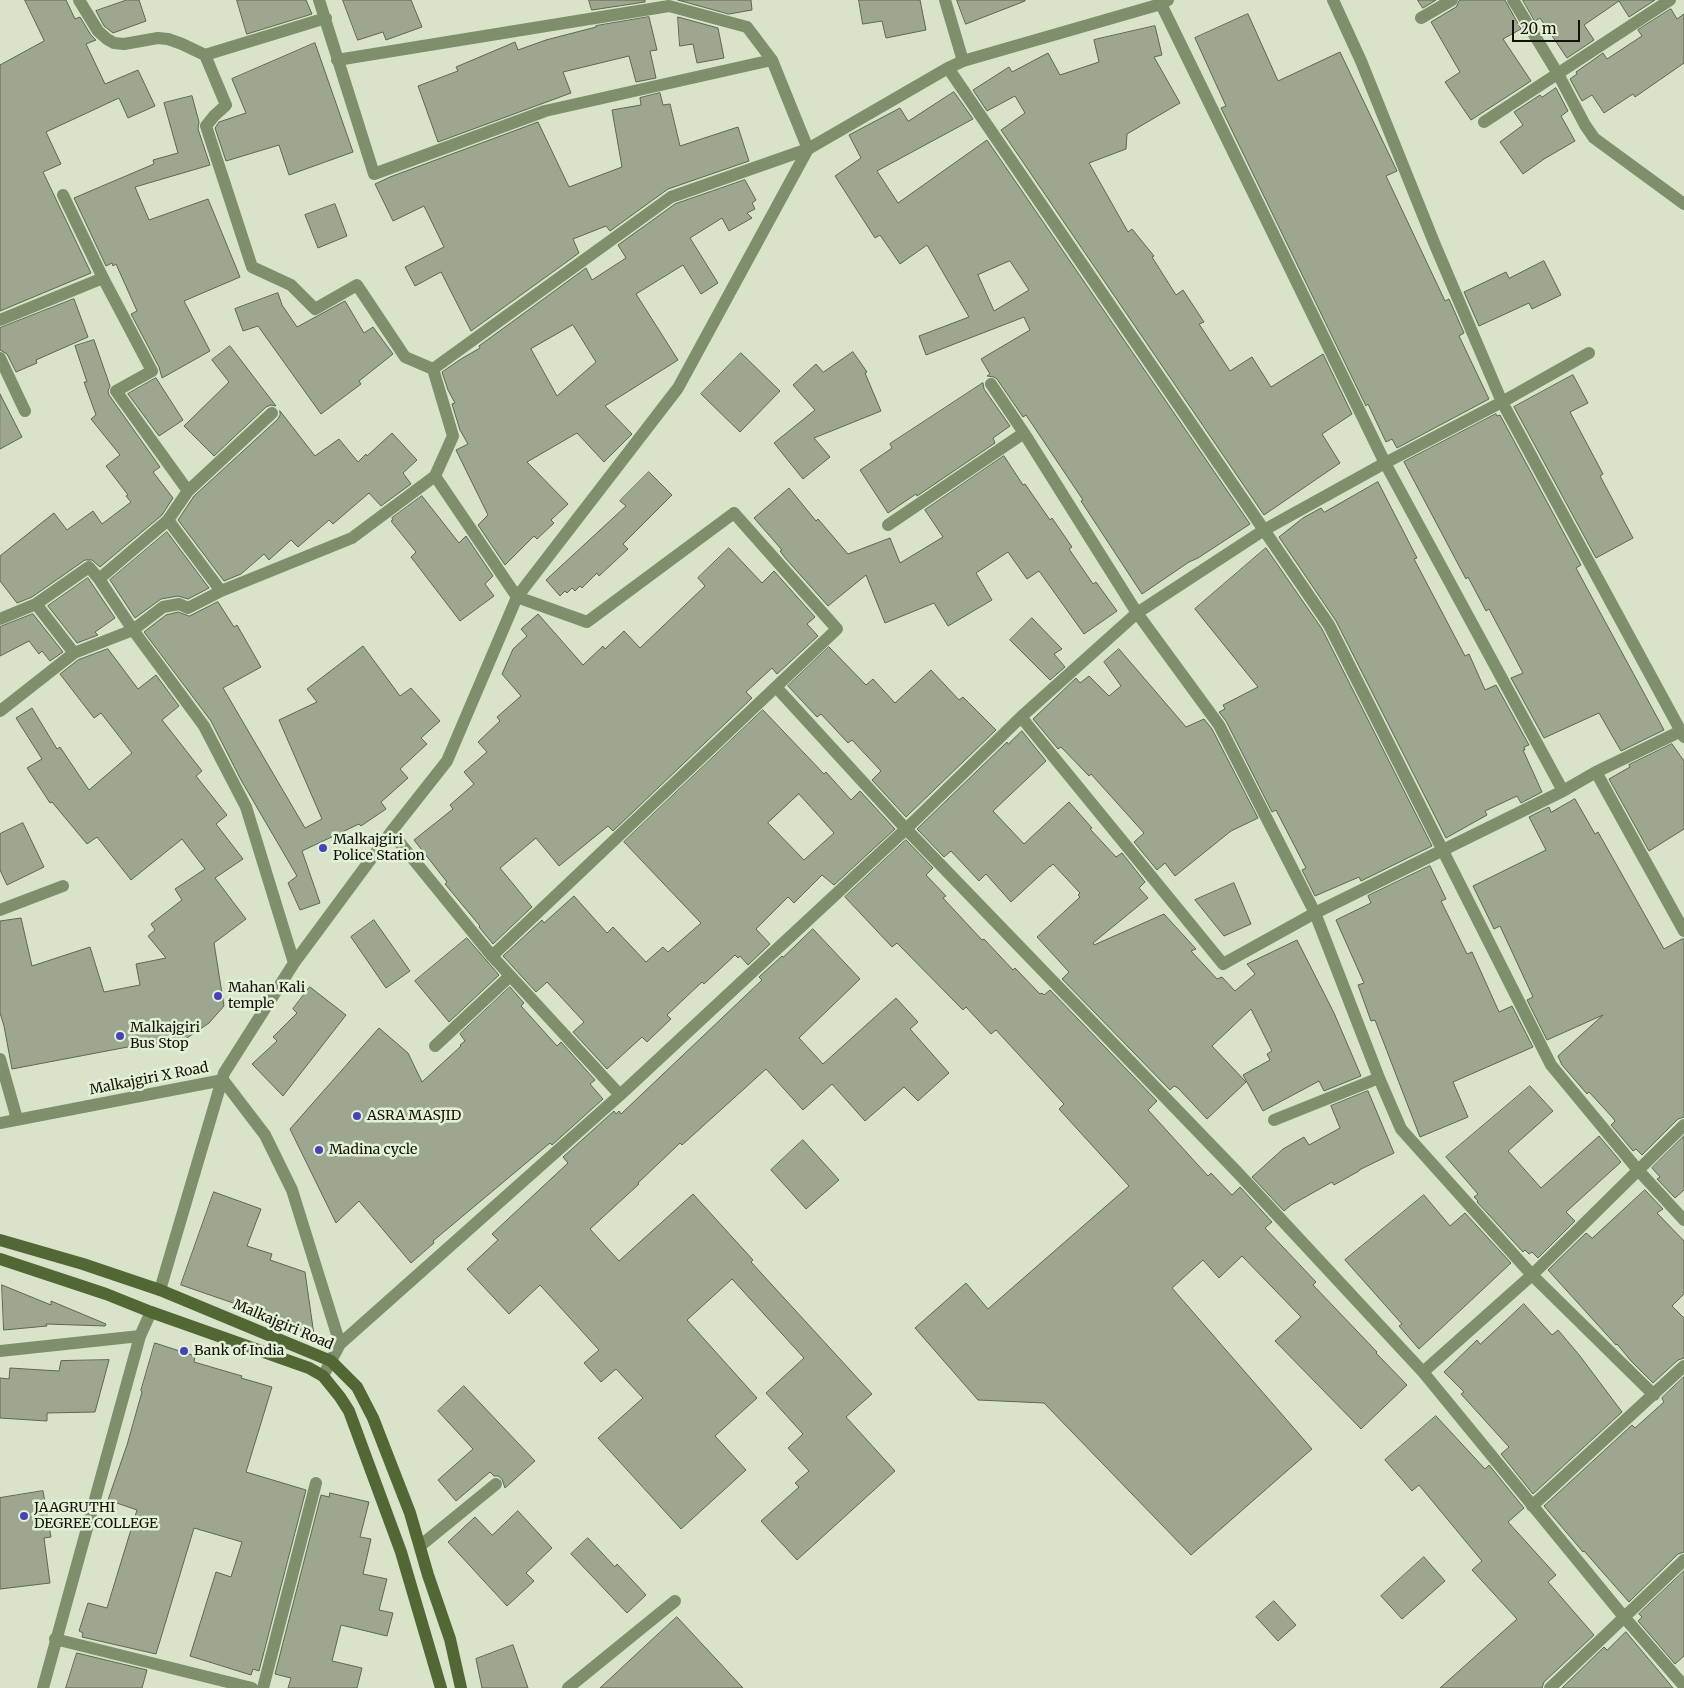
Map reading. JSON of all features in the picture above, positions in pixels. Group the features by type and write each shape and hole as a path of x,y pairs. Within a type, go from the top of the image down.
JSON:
{"main road":[{"name":"Malkajgiri Road","path":"0,1240 83,1264 160,1290 331,1361 358,1387 373,1418 410,1512 428,1575 450,1639 461,1688"},
{"path":"0,1259 106,1294 309,1368 323,1376 349,1411 361,1441 401,1552 440,1688"}],"street":[{"path":"0,711 74,653 133,630 163,607 179,604 188,608 221,591 352,538 435,476 453,436 433,369 405,356 357,285 315,309 291,284 252,267 206,126 226,105 205,55 168,39 158,38 124,44 114,43 98,31 79,0"},
{"path":"319,0 374,174 544,111 772,60"},
{"path":"945,0 963,61"},
{"path":"1021,717 1224,964 1315,913 1563,791 1596,772 1682,734 1502,402 1333,0"},
{"path":"1421,18 1452,0"},
{"path":"1513,0 1558,74 1584,125 1594,138 1684,204"},
{"path":"1484,122 1670,0"},
{"path":"433,369 670,197 808,148 963,61 1165,2 1385,463 1563,791"},
{"path":"337,60 669,3 747,28 772,60 808,148"},
{"path":"205,55 326,18"},
{"path":"948,68 1329,625 1551,1065 1638,1170 1684,1220"},
{"path":"160,1290 224,1073 294,963 447,761 517,597 678,388 808,148"},
{"path":"63,196 103,278 152,371 116,391 188,491"},
{"path":"0,320 103,278"},
{"path":"323,1376 340,1344 620,1095 906,829 1021,717 1137,613 1264,530 1589,353"},
{"path":"0,358 25,411"},
{"path":"991,384 1137,613 1219,725 1315,913 1379,1078 1401,1129 1532,1275 1654,1395"},
{"path":"99,579 168,520 188,491 272,412"},
{"path":"888,525 1024,433"},
{"path":"435,476 517,597 587,622 734,512 837,629 492,956"},
{"path":"168,520 221,591"},
{"path":"0,619 36,604 89,567 204,726 246,808 294,963"},
{"path":"36,604 74,653"},
{"path":"776,687 906,829 1231,1166 1423,1372 1532,1506 1684,1686"},
{"path":"1596,772 1684,931"},
{"path":"392,832 492,956 620,1095"},
{"path":"0,910 63,886"},
{"path":"435,1046 510,976"},
{"path":"0,1059 17,1119"},
{"path":"1274,1120 1379,1078"},
{"name":"Malkajgiri X Road","path":"0,1123 223,1080 265,1135 292,1190 340,1344"},
{"path":"1423,1372 1532,1275 1684,1125"},
{"path":"43,1688 55,1638 140,1336 151,1312"},
{"path":"0,1351 140,1336"},
{"path":"1532,1506 1684,1366"},
{"path":"264,1688 316,1483"},
{"path":"420,1546 496,1484"},
{"path":"1550,1688 1684,1560"},
{"path":"568,1688 675,1601"},
{"path":"55,1638 252,1688"}],"building":[{"path":"25,0 66,0 75,19 80,17 96,40 86,44 105,84 138,70 155,106 128,118 119,98 46,132 61,164 43,172 91,273 0,311 0,65 44,41"},
{"path":"127,0 139,0 146,21 113,33 104,26 96,11"},
{"path":"237,0 306,0 312,14 247,34"},
{"path":"343,0 411,0 422,27 386,40 383,32 358,40"},
{"path":"589,0 645,0 645,2 592,10"},
{"path":"678,0 751,0 752,10 729,14"},
{"path":"859,0 920,0 926,30 886,38 882,21 863,24"},
{"path":"957,0 1025,0 1025,1 966,24"},
{"path":"1418,0 1436,0 1423,8"},
{"path":"1460,0 1505,0 1521,29 1503,39 1531,81 1471,120 1445,82 1460,72 1431,22 1456,7"},
{"path":"1523,0 1655,0 1629,17 1619,1 1584,25 1594,40 1567,58 1540,18 1535,21"},
{"path":"1671,9 1677,19 1684,14 1684,63 1635,97 1633,94 1604,113 1592,95 1582,101 1570,79 1577,74 1576,72 1603,53 1607,59 1642,36 1638,30"},
{"path":"1248,14 1278,81 1340,52 1397,171 1386,176 1445,301 1449,299 1464,333 1459,336 1489,399 1397,448 1392,439 1386,442 1368,404 1366,406 1221,108 1226,106 1195,38"},
{"path":"649,17 657,50 650,51 656,78 636,82 629,56 563,72 571,93 438,142 418,86 458,71 456,67 515,42 518,50 596,26"},
{"path":"678,17 718,28 724,58 697,63 693,44 680,46"},
{"path":"1155,26 1162,55 1154,57 1180,103 1127,134 1126,149 1089,163 1128,232 1132,229 1154,256 1152,257 1176,295 1183,290 1204,322 1199,324 1230,371 1252,357 1271,387 1323,354 1352,414 1322,434 1340,463 1264,515 1001,130 1025,113 1015,96 987,111 973,90 1009,67 1012,72 1048,53 1060,75 1099,62 1094,40"},
{"path":"315,43 353,152 289,175 279,145 226,161 215,128 219,122 246,113 232,79"},
{"path":"1556,88 1568,111 1561,116 1575,141 1523,174 1500,142 1523,125 1514,112 1540,95 1542,97"},
{"path":"954,92 973,119 877,171 898,203 987,140 1250,524 1142,594 1081,501 1083,500 1026,415 1023,417 997,379 987,376 990,374 981,359 1030,330 1024,317 926,355 919,336 969,317 927,245 900,264 880,235 875,238 835,176 861,158 849,135 900,108 908,121","holes":["1010,261 1029,290 994,311 978,275"]},
{"path":"660,93 663,105 670,104 680,146 738,127 749,161 668,189 610,231 606,226 573,239 579,253 471,331 441,272 415,286 405,267 444,247 424,206 393,221 375,184 538,122 569,187 622,167 612,110 641,105 640,98"},
{"path":"192,96 199,122 198,129 210,165 135,187 149,220 208,199 240,277 184,301 210,351 162,378 159,367 131,314 137,311 116,264 113,266 112,263 106,266 74,198 154,164 153,160 178,153 164,103"},
{"path":"745,180 756,200 752,203 755,209 747,213 752,218 729,231 722,218 690,238 718,283 701,294 683,265 636,294 678,360 605,406 632,434 604,462 577,433 527,462 568,504 551,520 554,523 537,539 534,536 505,565 478,525 488,515 456,450 468,444 460,430 452,404 455,403 442,372 480,348 479,346 586,268 592,280 626,258 618,245 675,204","holes":["573,325 596,362 557,396 531,349"]},
{"path":"335,204 347,236 318,248 305,215"},
{"path":"1544,261 1561,295 1532,309 1529,303 1479,326 1464,292 1506,272 1509,278"},
{"path":"278,293 282,305 297,327 345,301 364,333 373,327 393,354 359,381 361,384 321,414 258,326 243,331 235,309"},
{"path":"74,299 88,337 36,360 37,363 16,372 7,354 0,350 0,328"},
{"path":"94,340 110,386 109,395 160,467 153,472 173,498 162,515 100,567 92,560 85,560 32,597 17,603 0,581 0,556 54,513 67,530 93,511 102,524 131,502 126,496 128,495 106,466 120,455 91,419 96,415 84,382 87,382 75,346"},
{"path":"230,346 276,406 266,407 214,456 184,426 229,382 212,360"},
{"path":"853,352 867,372 865,373 881,411 814,438 830,457 803,479 774,443 815,410 793,385 816,364 823,372"},
{"path":"741,353 780,391 740,432 701,394"},
{"path":"1573,375 1588,403 1570,412 1603,474 1600,476 1633,538 1596,558 1514,407"},
{"path":"156,378 183,420 159,436 128,394"},
{"path":"983,383 984,389 1010,426 993,438 995,443 917,496 916,494 888,513 860,470 892,448 890,444"},
{"path":"0,394 22,437 0,449"},
{"path":"280,411 315,456 339,439 358,462 392,433 417,460 403,473 411,484 381,506 369,493 333,524 329,520 298,547 291,540 269,560 264,554 241,574 224,581 178,520 194,496 278,419"},
{"path":"1496,414 1497,416 1500,415 1581,565 1576,568 1664,730 1621,751 1599,713 1544,738 1511,678 1523,673 1489,609 1486,611 1468,577 1466,579 1404,462"},
{"path":"1004,456 1050,520 1052,518 1072,547 1069,549 1093,584 1096,582 1117,611 1084,634 1039,571 1027,579 1008,552 976,573 992,600 948,626 934,603 885,623 866,575 828,606 786,559 780,551 782,550 754,518 789,488 816,521 818,519 848,554 890,538 900,563 943,537 925,510"},
{"path":"649,472 672,495 623,544 628,549 599,576 597,573 582,588 580,586 575,591 572,588 560,596 546,580 626,506 620,501"},
{"path":"1378,482 1417,558 1414,559 1465,656 1469,654 1485,690 1496,685 1529,745 1524,747 1525,750 1523,750 1542,792 1521,803 1517,796 1485,811 1487,815 1446,838 1336,621 1279,537 1303,518 1321,508 1324,512"},
{"path":"422,496 459,543 466,536 493,576 485,584 494,596 460,621 411,557 416,552 391,521 393,520 392,518"},
{"path":"167,532 209,588 188,599 178,596 161,599 135,618 110,580"},
{"path":"729,548 762,583 774,571 815,617 807,624 818,636 777,674 772,668 746,692 752,698 613,831 608,826 559,866 536,838 500,868 532,907 493,944 445,884 447,882 414,840 453,809 450,805 474,784 464,772 487,752 478,742 500,721 497,717 521,696 502,674 513,649 527,636 521,629 538,614 583,665 603,646 605,649 624,631 640,648 705,586 698,578"},
{"path":"1266,548 1322,629 1432,846 1361,881 1359,877 1315,896 1302,870 1306,868 1276,810 1272,812 1226,721 1219,712 1225,709 1223,705 1258,687 1195,609"},
{"path":"88,578 115,618 95,632 98,635 77,643 48,606"},
{"path":"218,602 234,627 237,625 261,667 223,688 305,828 322,819 279,720 317,702 307,689 363,646 400,696 411,688 440,721 421,738 427,744 400,769 408,778 381,802 386,809 361,826 359,824 302,851 320,903 300,910 288,883 297,876 241,780 211,721 144,632 166,615 178,612 189,616"},
{"path":"33,614 63,652 50,661 42,651 39,654 29,641 0,656 0,627"},
{"path":"1032,618 1062,649 1054,654 1065,667 1050,680 1010,640"},
{"path":"829,647 866,685 873,679 895,703 931,670 959,700 963,697 996,730 906,817 872,780 881,771 852,740 848,743 821,714 817,717 788,686"},
{"path":"108,649 138,689 156,675 179,706 162,720 202,771 196,776 227,815 216,824 243,859 215,878 246,919 214,943 224,1006 209,1023 184,1040 134,1050 133,1046 12,1069 0,1013 0,921 21,918 32,966 90,947 104,992 140,985 136,964 166,958 148,936 155,930 151,924 182,900 175,889 205,869 182,839 131,880 97,837 87,844 52,802 50,803 27,768 42,759 16,718 32,708 57,749 60,747 89,790 132,753 101,713 94,718 60,674 78,660"},
{"path":"1119,649 1186,727 1204,719 1212,729 1258,818 1231,831 1175,876 1165,863 1157,870 1134,842 1144,833 1091,774 1089,776 1061,747 1058,749 1033,719 1076,678 1080,683 1089,676 1109,696 1121,686 1104,662"},
{"path":"763,710 824,774 826,772 851,800 860,791 895,829 834,885 822,875 794,903 788,897 756,929 770,944 748,965 740,956 738,958 735,955 704,984 702,982 667,1015 671,1019 647,1042 642,1037 607,1069 573,1032 584,1022 547,982 536,992 503,956 542,920 544,923 574,896 607,933 613,927 646,962 663,947 668,952 701,923 624,842","holes":["799,794 834,833 804,860 768,823"]},
{"path":"1022,731 1046,761 993,811 1024,844 1069,802 1092,828 1090,829 1116,857 1122,853 1145,882 1139,888 1148,898 1093,943 1094,945 1164,914 1196,949 1191,951 1217,979 1222,977 1235,991 1255,974 1247,964 1297,940 1334,1013 1361,1076 1324,1091 1319,1081 1263,1111 1243,1075 1270,1060 1267,1054 1272,1051 1251,1009 1212,1046 1246,1082 1207,1119 1178,1088 1174,1086 1170,1090 1062,979 1069,972 1037,937 1080,897 1078,895 1080,893 1053,864 1011,902 986,874 979,881 951,851 944,857 917,829 1007,742 1008,744"},
{"path":"1672,744 1684,761 1684,829 1649,851 1609,779 1630,767 1629,765"},
{"path":"1575,799 1595,834 1598,832 1664,949 1684,939 1684,1117 1678,1119 1642,1155 1636,1149 1633,1151 1611,1125 1615,1121 1612,1117 1589,1092 1587,1094 1562,1065 1558,1056 1603,1015 1547,1040 1527,1000 1533,997 1500,926 1494,929 1473,886 1546,850 1529,817 1549,807 1551,812"},
{"path":"23,823 44,867 7,885 0,870 0,834"},
{"path":"906,840 933,868 926,875 946,896 943,898 982,940 984,939 1013,970 1015,968 1040,994 1044,995 1050,990 1157,1101 1148,1110 1208,1176 1211,1173 1232,1195 1240,1187 1272,1222 1265,1228 1316,1282 1313,1285 1407,1385 1361,1429 1275,1341 1301,1317 1242,1256 1219,1278 1203,1260 1172,1288 1312,1449 1191,1555 1044,1403 978,1400 915,1328 966,1283 988,1309 1129,1186 1059,1109 1064,1104 996,1030 991,1034 966,1007 963,1010 897,943 892,947 845,897"},
{"path":"1430,866 1446,899 1441,901 1467,954 1472,952 1499,1012 1512,1006 1533,1047 1453,1082 1468,1117 1420,1137 1375,1020 1371,1021 1358,985 1364,983 1336,920 1371,903 1368,896"},
{"path":"1234,883 1251,924 1224,936 1195,900"},
{"path":"374,920 410,971 386,988 351,937"},
{"path":"813,929 860,979 799,1038 823,1064 896,998 918,1022 910,1029 949,1073 918,1101 904,1087 865,1121 832,1084 803,1110 766,1069 682,1145 680,1143 590,1229 619,1261 693,1194 753,1260 751,1262 872,1394 846,1417 895,1471 797,1560 761,1521 799,1487 795,1483 809,1471 788,1448 803,1434 766,1393 804,1358 732,1279 687,1320 757,1398 715,1436 746,1470 681,1529 598,1438 643,1398 616,1369 601,1382 584,1363 599,1350 540,1285 509,1314 467,1269 498,1240 492,1234 568,1163 563,1157 614,1111 616,1114 619,1111 621,1114 762,980 759,977"},
{"path":"467,938 499,975 449,1022 415,981"},
{"path":"310,987 346,1015 283,1096 252,1064 277,1041 273,1037 297,1013 293,1009"},
{"path":"510,987 524,1003 521,1006 557,1046 561,1042 595,1080 590,1084 603,1099 552,1145 550,1143 433,1241 434,1243 411,1263 359,1201 336,1223 290,1129 379,1028 408,1053 422,1082 465,1041 460,1034"},
{"path":"1530,1086 1553,1111 1508,1151 1541,1188 1599,1136 1621,1162 1566,1212 1575,1221 1538,1258 1532,1252 1529,1254 1525,1250 1523,1252 1477,1202 1474,1197 1478,1194 1446,1157"},
{"path":"1368,1091 1394,1153 1334,1185 1332,1182 1291,1205 1284,1211 1252,1177 1283,1149 1304,1137 1309,1145 1340,1128 1331,1106"},
{"path":"1684,1136 1684,1190 1675,1198 1657,1179 1660,1177 1652,1168"},
{"path":"803,1140 839,1180 806,1209 771,1170"},
{"path":"1645,1190 1663,1209 1657,1213 1684,1241 1684,1294 1672,1306 1684,1318 1684,1358 1678,1360 1653,1383 1548,1270 1586,1233 1592,1238"},
{"path":"214,1192 261,1209 247,1246 272,1254 270,1260 305,1272 314,1335 259,1315 259,1313 236,1304 181,1285"},
{"path":"1424,1195 1450,1226 1465,1213 1511,1263 1419,1349 1399,1326 1402,1324 1345,1260"},
{"path":"2,1285 51,1305 51,1301 106,1324 105,1326 46,1324 47,1326 4,1330"},
{"path":"1524,1304 1552,1335 1558,1330 1622,1412 1533,1494 1501,1454 1509,1447 1461,1394 1464,1392 1444,1372 1477,1340 1480,1344"},
{"path":"155,1343 195,1356 194,1362 272,1387 246,1472 306,1490 259,1671 253,1669 251,1675 190,1656 216,1572 231,1577 242,1542 194,1528 156,1654 82,1637 83,1633 79,1631 88,1603 107,1608 137,1510 108,1500 127,1445"},
{"path":"109,1360 95,1412 47,1413 47,1421 0,1418 0,1378 9,1379 10,1368 59,1371 61,1361"},
{"path":"1684,1377 1684,1552 1678,1554 1629,1602 1544,1506 1632,1425 1635,1428 1664,1402 1662,1398"},
{"path":"464,1386 535,1461 505,1488 502,1479 490,1472 456,1501 438,1480 473,1449 438,1411"},
{"path":"1436,1416 1485,1469 1489,1465 1524,1508 1508,1522 1556,1575 1548,1582 1594,1635 1544,1682 1542,1688 1440,1688 1517,1619 1472,1570 1482,1561 1419,1485 1412,1491 1385,1460"},
{"path":"43,1491 51,1537 44,1538 50,1583 0,1589 0,1498"},
{"path":"330,1493 369,1502 360,1537 371,1539 363,1574 387,1579 379,1610 393,1613 387,1636 341,1625 332,1661 362,1668 357,1688 288,1688 291,1678 275,1674 321,1495 329,1497"},
{"path":"518,1511 552,1548 526,1573 534,1581 507,1606 448,1542 475,1517 492,1535"},
{"path":"588,1538 615,1567 617,1564 646,1595 627,1613 571,1554"},
{"path":"1424,1557 1445,1581 1402,1619 1381,1596"},
{"path":"1684,1571 1684,1656 1675,1664 1638,1621 1642,1617 1639,1614"},
{"path":"1274,1601 1296,1625 1278,1641 1256,1617"},
{"path":"677,1617 743,1688 600,1688 645,1646"},
{"path":"1626,1632 1673,1688 1562,1688 1604,1647 1607,1650"},
{"path":"513,1645 528,1688 482,1688 476,1659"},
{"path":"77,1653 147,1670 142,1688 66,1688"}],"place":[{"name":"Malkajgiri Police Station","path":"323,848"},
{"name":"Mahan Kali temple","path":"218,996"},
{"name":"Malkajgiri Bus Stop","path":"120,1036"},
{"name":"ASRA MASJID","path":"357,1116"},
{"name":"Madina cycle","path":"319,1150"},
{"name":"Bank of India","path":"184,1351"},
{"name":"JAAGRUTHI DEGREE COLLEGE","path":"24,1516"}]}
